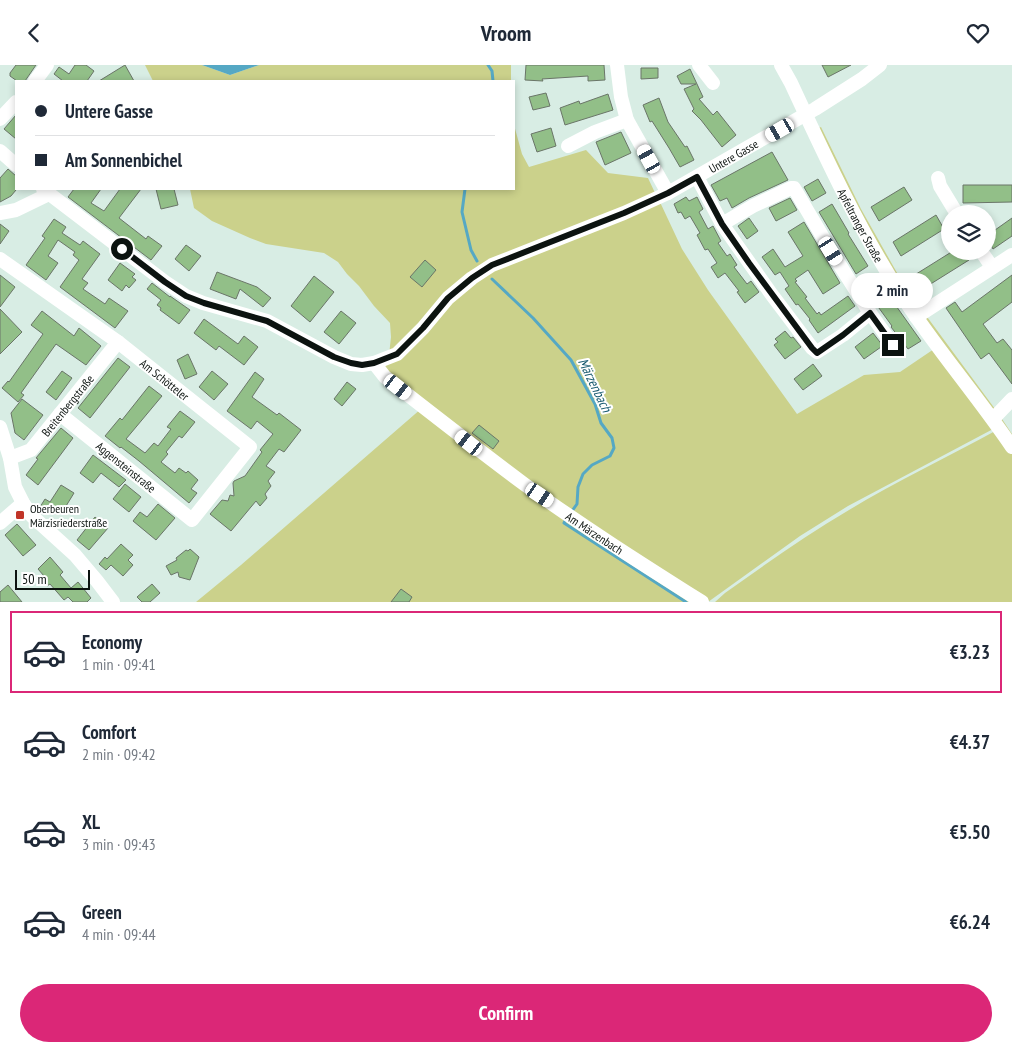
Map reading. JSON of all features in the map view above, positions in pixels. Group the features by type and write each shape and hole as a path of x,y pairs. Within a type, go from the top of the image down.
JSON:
{"street":[{"path":"36,80 47,65"},
{"path":"617,65 621,97 627,120 668,193"},
{"path":"699,65 713,83"},
{"name":"Apfeltranger Straße","path":"781,65 854,215 894,284 916,317 1012,447"},
{"name":"Untere Gasse","path":"46,191 186,296 267,321 334,357 362,365 374,363 397,354 423,328 448,298 472,278 492,265 624,213 668,193 806,115 862,79 880,65"},
{"path":"0,119 15,103"},
{"path":"568,147 595,132 627,120"},
{"path":"0,151 15,164"},
{"path":"697,177 722,224 772,295 817,353 870,313"},
{"path":"938,178 940,186 952,205"},
{"path":"722,224 753,206 794,188 870,313 893,345"},
{"path":"0,213 16,210 46,191"},
{"path":"916,317 1012,255"},
{"name":"Am Schötteler","path":"0,259 118,342 250,447 192,520"},
{"path":"987,260 992,267"},
{"name":"Breitenbergstraße","path":"10,458 31,450 118,342"},
{"name":"Am Märzenbach","path":"374,363 385,377 526,485 627,554 702,602"},
{"path":"993,419 1012,399"},
{"name":"Aggensteinstraße","path":"60,414 192,520"},
{"path":"0,427 10,458 15,487 23,503 32,516 75,555 113,602"},
{"path":"0,523 23,503"}],"green space":[{"path":"145,65 202,65 230,75 259,65 511,65 511,80 152,80"},
{"path":"821,127 861,209 905,287 998,413 1012,434 1012,442 902,289 816,129"},
{"path":"515,129 522,154 529,167 586,150 608,173 648,178 656,195 490,263 389,355 390,323 338,262 324,253 266,244 250,238 212,221 194,208 190,190 515,190"},
{"path":"659,200 682,249 708,290 797,414 864,375 900,372 934,349 995,428 848,506 800,536 708,602 574,515 378,365 473,280"},
{"path":"422,408 698,602 196,602"},
{"path":"997,430 1012,452 1012,602 715,602 771,561 833,520 885,489"}],"water":[{"path":"202,65 259,65 230,75"}],"building":[{"path":"16,65 36,65 26,80 16,80 10,76"},
{"path":"75,65 86,65 94,71 88,80 62,80 54,74 59,67 69,74"},
{"path":"125,65 133,80 101,80"},
{"path":"526,65 604,65 605,80 588,81 588,76 542,79 543,81 525,80"},
{"path":"822,65 851,65 828,77"},
{"path":"641,68 658,68 658,78 641,79"},
{"path":"690,69 703,97 699,99 713,115 717,111 736,135 722,147 692,111 694,109 684,89 696,84 681,84 677,76"},
{"path":"546,93 550,106 533,110 529,97"},
{"path":"608,94 613,110 565,125 560,108 579,101 580,104"},
{"path":"659,98 668,122 685,147 687,146 694,160 680,167 652,121 650,122 643,105"},
{"path":"15,116 15,138 4,129"},
{"path":"551,128 556,146 537,152 531,134"},
{"path":"621,132 631,153 605,165 596,142"},
{"path":"772,152 788,180 732,208 727,198 720,201 711,185"},
{"path":"8,169 15,175 16,190 11,196 0,202 0,178"},
{"path":"818,179 826,193 812,201 804,187"},
{"path":"963,185 1012,185 1012,202 963,203"},
{"path":"904,187 912,200 879,221 871,207"},
{"path":"73,190 100,190 91,203 104,211 119,190 140,190 119,218 146,239 148,236 162,246 151,260 68,197"},
{"path":"156,190 174,190 178,205 161,209"},
{"path":"686,197 689,201 697,197 703,209 699,212 708,229 713,226 721,241 718,243 727,256 730,254 737,265 734,267 747,284 751,281 759,292 745,303 737,292 739,291 725,273 718,278 711,267 717,263 708,249 705,250 697,235 700,233 690,216 685,219 681,212 678,213 674,204"},
{"path":"790,198 797,210 776,221 769,208"},
{"path":"832,204 868,266 856,274 819,212"},
{"path":"936,215 941,224 941,231 901,256 893,242"},
{"path":"749,218 758,231 747,239 738,226"},
{"path":"1012,218 1012,236 996,247 996,229"},
{"path":"54,219 66,227 62,233 80,245 83,241 100,254 82,279 88,283 83,289 105,304 109,298 128,311 115,328 60,287 79,260 73,255 75,252 58,240 48,256 58,263 46,280 26,265 45,238 42,236"},
{"path":"804,222 840,283 823,294 808,270 795,279 797,281 795,282 817,314 819,312 821,315 848,296 855,306 818,333 810,319 798,304 796,305 785,289 789,286 780,272 775,275 762,257 773,249 785,267 803,256 788,232"},
{"path":"0,224 9,231 0,244"},
{"path":"186,245 201,256 189,271 175,259"},
{"path":"941,258 969,260 921,290 913,276"},
{"path":"425,260 436,270 422,287 410,277"},
{"path":"120,263 135,274 132,277 136,280 129,288 126,285 122,291 108,280"},
{"path":"217,272 257,287 271,298 263,307 240,289 236,299 210,289"},
{"path":"0,275 15,287 0,307"},
{"path":"1012,275 1012,302 983,324 997,343 1003,339 1012,350 1012,384 989,353 981,359 946,308 955,302 962,312"},
{"path":"314,276 334,292 310,322 291,306"},
{"path":"875,276 921,341 908,349 863,285"},
{"path":"152,283 190,310 179,324 160,310 161,308 157,305 161,300 147,289"},
{"path":"0,309 22,332 0,354"},
{"path":"42,311 74,336 79,328 101,346 86,365 56,344 21,393 24,395 18,402 2,388 9,382 43,334 31,325"},
{"path":"341,311 356,323 339,344 324,332"},
{"path":"204,319 238,344 244,336 258,347 244,365 219,346 216,350 194,333"},
{"path":"785,331 801,347 785,359 774,345 778,342 775,339"},
{"path":"873,333 886,350 884,351 881,347 864,359 855,347"},
{"path":"188,354 197,374 185,379 177,360"},
{"path":"118,358 130,367 90,418 78,408"},
{"path":"813,364 822,376 803,390 794,379"},
{"path":"62,371 72,378 56,400 46,392"},
{"path":"212,371 228,384 214,400 199,387"},
{"path":"255,372 264,379 252,397 277,415 279,413 301,430 284,452 279,449 266,466 275,472 268,481 271,486 265,494 267,498 260,506 256,501 231,531 210,514 222,500 228,501 230,495 234,496 234,481 245,476 262,452 260,450 273,434 257,421 251,429 227,411"},
{"path":"347,382 356,389 342,406 334,399"},
{"path":"149,386 162,396 126,439 145,453 154,443 158,446 171,429 167,427 180,411 195,422 182,438 179,436 166,452 168,454 161,462 175,473 179,468 186,473 188,471 198,480 191,489 197,493 189,503 139,461 105,436 120,418 122,420"},
{"path":"22,399 43,415 24,440 15,433 11,413"},
{"path":"479,425 499,441 493,449 472,433"},
{"path":"61,428 73,438 38,485 26,475 38,459 36,458"},
{"path":"93,455 126,480 119,487 101,473 93,483 80,473"},
{"path":"125,484 141,497 129,512 113,499"},
{"path":"61,485 74,493 63,511 57,507 52,514 40,507 45,499 50,502"},
{"path":"158,504 175,518 156,540 133,521 140,512 147,517"},
{"path":"95,517 108,528 89,550 77,540"},
{"path":"17,524 36,545 23,556 5,535"},
{"path":"121,544 133,555 128,560 133,565 123,576 111,565 106,570 99,564 105,557 107,559"},
{"path":"190,549 199,557 190,580 179,577 178,572 171,575 166,566"},
{"path":"50,557 63,572 60,575 71,588 78,582 91,598 87,602 73,602 68,597 64,600 50,584 47,586 41,579 44,576 38,569"},
{"path":"152,584 160,593 150,602 142,602 137,597"},
{"path":"8,585 22,602 0,602 0,592"},
{"path":"401,589 412,597 409,602 391,602"}],"waterway":[{"name":"Märzenbach","path":"488,65 492,71 493,80"},
{"name":"Märzenbach","path":"465,190 462,212 471,250 477,261"},
{"name":"Märzenbach","path":"492,279 533,318 571,360 595,404 601,423 612,438 614,448 610,456 592,465 583,474 578,487 577,504 572,511"},
{"name":"Märzenbach","path":"566,519 564,523 686,602"}],"place":[{"name":"Oberbeuren Märzisriederstraße","path":"20,515"}],"route":[{"path":"122,249 186,296 267,321 334,357 362,365 374,363 397,354 423,328 448,298 472,278 492,265 624,213 668,193 697,177 722,224 772,295 817,353 870,313 893,345"}]}
